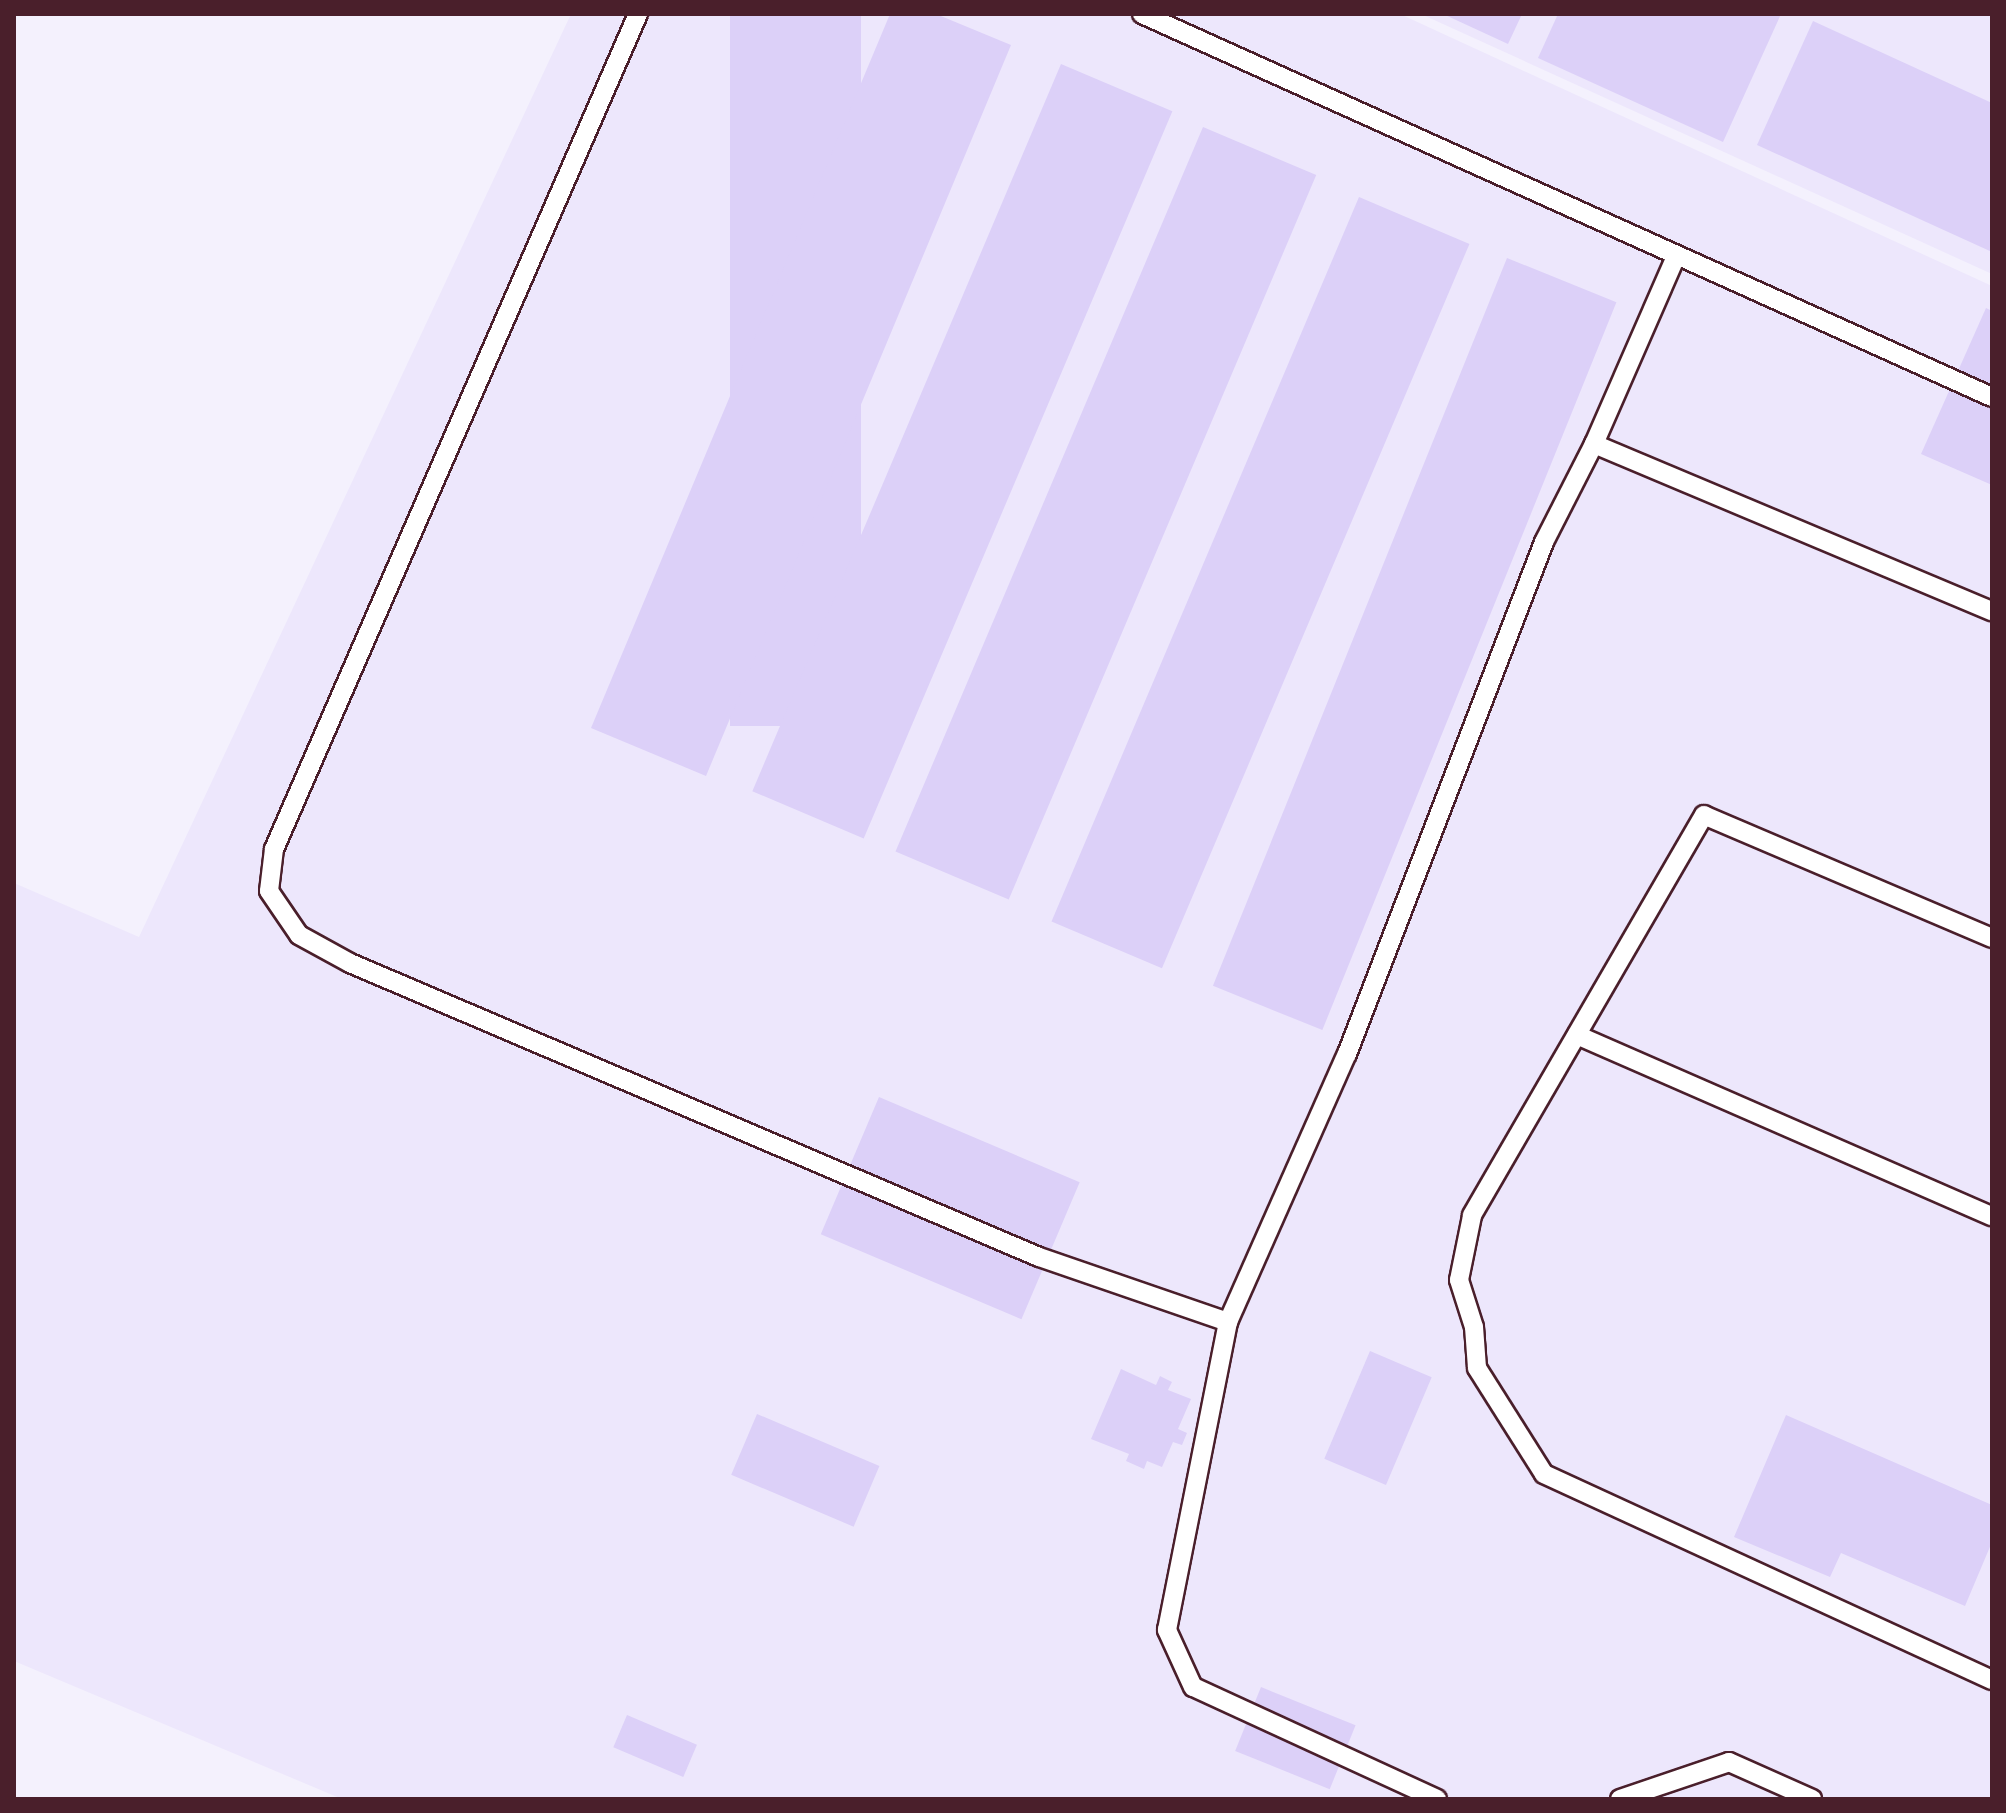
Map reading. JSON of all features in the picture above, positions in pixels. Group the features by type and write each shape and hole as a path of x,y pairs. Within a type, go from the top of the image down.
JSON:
{"lane":[{"path":"638,14 274,849 269,891 299,935 350,963 1039,1257 1228,1322"},
{"path":"1142,14 1992,397"},
{"path":"1437,1799 1193,1687 1167,1630 1228,1322 1347,1054 1544,542 1594,444 1676,256"},
{"path":"1594,444 1992,611"},
{"path":"1992,938 1704,815 1472,1216 1459,1280 1474,1327 1477,1368 1544,1474 1992,1680"},
{"path":"1577,1035 1992,1216"},
{"path":"1620,1799 1729,1762 1812,1799"}],"shaded area":[{"path":"571,14 1400,14 1992,286 1992,1799 342,1799 14,1661 14,883 139,937"},
{"path":"1421,14 1992,14 1992,274"}],"building":[{"path":"730,14 861,14 861,726 730,726"},
{"path":"890,14 936,14 1011,45 706,776 591,728"},
{"path":"1443,14 1522,14 1508,44"},
{"path":"1558,14 1781,14 1723,142 1538,58"},
{"path":"1813,21 1992,103 1992,252 1757,145"},
{"path":"1061,64 1172,111 864,838 752,791"},
{"path":"1203,127 1316,175 1009,899 895,851"},
{"path":"1359,197 1469,244 1162,968 1051,921"},
{"path":"1507,258 1616,302 1322,1030 1213,986"},
{"path":"1986,308 1992,311 1992,485 1921,454"},
{"path":"879,1097 1080,1182 1021,1319 821,1234"},
{"path":"1370,1351 1432,1377 1386,1485 1324,1459"},
{"path":"1121,1369 1156,1385 1160,1376 1172,1382 1168,1390 1191,1399 1178,1429 1187,1433 1182,1445 1173,1442 1162,1467 1147,1461 1144,1469 1126,1461 1129,1454 1091,1439"},
{"path":"757,1414 879,1466 854,1527 731,1475"},
{"path":"1786,1415 1992,1505 1992,1542 1965,1606 1841,1553 1830,1577 1734,1537"},
{"path":"1261,1687 1356,1725 1330,1789 1235,1751"},
{"path":"627,1715 697,1745 683,1777 613,1747"}]}
